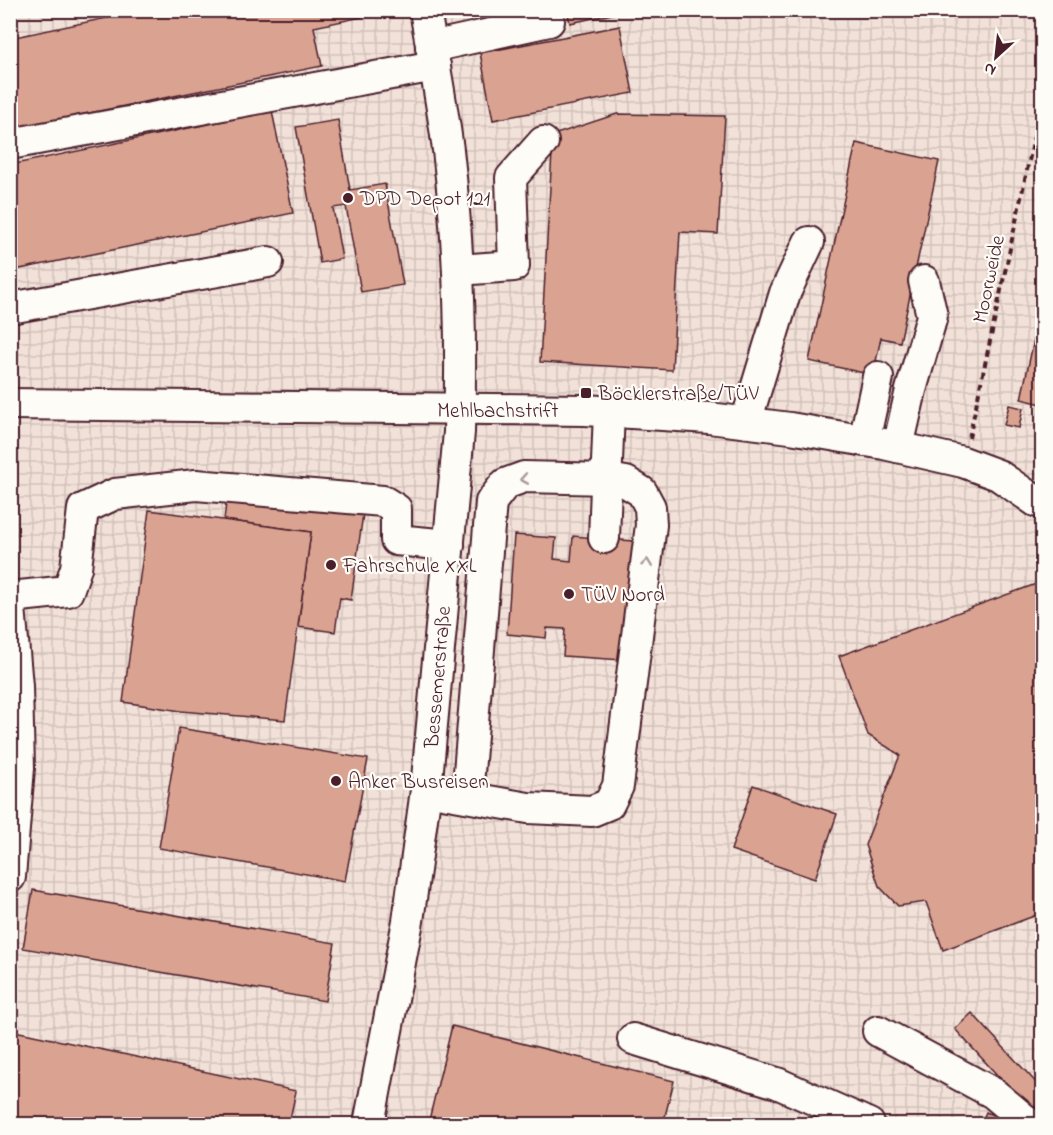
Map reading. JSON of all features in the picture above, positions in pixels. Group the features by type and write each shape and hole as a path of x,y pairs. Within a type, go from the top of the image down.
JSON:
{"street":[{"name":"Bessemerstraße","path":"369,1125 408,921 426,790 460,410 459,270 448,150 425,10"},
{"path":"10,144 433,57 549,21"},
{"path":"459,270 514,266 511,178 543,142"},
{"path":"746,422 785,293 809,242"},
{"path":"10,308 267,262"},
{"path":"898,447 932,316 924,281"},
{"path":"864,441 878,377"},
{"name":"Mehlbachstrift","path":"12,399 460,410 609,411 746,422 898,447 963,462 998,475 1041,505"},
{"path":"604,538 609,411"},
{"path":"426,790 528,808 592,811 609,804 618,786 651,525 650,507 642,492 626,483 608,479 524,477 505,484 491,502 482,635 467,797"},
{"path":"10,597 68,591 76,568 83,509 115,494 196,485 383,501 396,509 396,540 448,545"},
{"path":"10,607 17,686 15,767 18,861"},
{"path":"878,1031 993,1093 1030,1125"},
{"path":"633,1039 777,1083 869,1125"}],"path":[{"name":"Moorweide","path":"963,462 1042,102"}],"shaded area":[{"path":"11,11 1042,11 1042,1124 11,1124"}],"building":[{"path":"145,10 361,10 362,17 314,27 322,66 10,129 10,38"},
{"path":"567,10 631,10 570,23"},
{"path":"620,26 633,93 493,120 480,53"},
{"path":"272,111 293,213 10,271 10,165"},
{"path":"617,114 725,116 718,234 680,232 672,370 540,362 553,135"},
{"name":"DPD Depot 121","path":"338,120 350,190 385,184 403,285 361,292 346,206 333,208 342,259 320,263 296,127"},
{"path":"856,143 939,161 900,342 881,338 873,375 809,361"},
{"path":"1042,303 1042,404 1021,399"},
{"path":"1009,405 1023,408 1019,428 1004,425"},
{"name":"Fahrschule XXL","path":"227,495 363,514 351,600 340,598 335,632 298,627 311,532 224,520"},
{"path":"149,510 311,532 285,720 181,711 123,702"},
{"name":"TÜV Nord","path":"514,535 556,538 554,559 571,561 573,536 633,541 623,660 563,656 565,629 547,628 546,638 507,634"},
{"path":"1036,584 1042,601 1042,913 943,950 926,902 898,906 879,886 865,845 900,755 868,735 839,656"},
{"path":"179,728 368,759 345,881 159,848"},
{"path":"753,785 837,814 815,879 731,850"},
{"path":"33,890 335,943 325,1001 23,948"},
{"path":"972,1013 1042,1089 1042,1124 955,1029"},
{"path":"452,1026 674,1081 663,1124 428,1124"},
{"path":"10,1030 296,1091 289,1124 10,1124"},
{"path":"820,1108 854,1124 812,1124"},
{"path":"986,1112 1013,1124 981,1124"}],"place":[{"name":"DPD Depot 121","path":"348,198"},
{"name":"Böcklerstraße/TÜV","path":"586,393"},
{"name":"Fahrschule XXL","path":"331,565"},
{"name":"TÜV Nord","path":"569,594"},
{"name":"Anker Busreisen","path":"336,781"}]}
